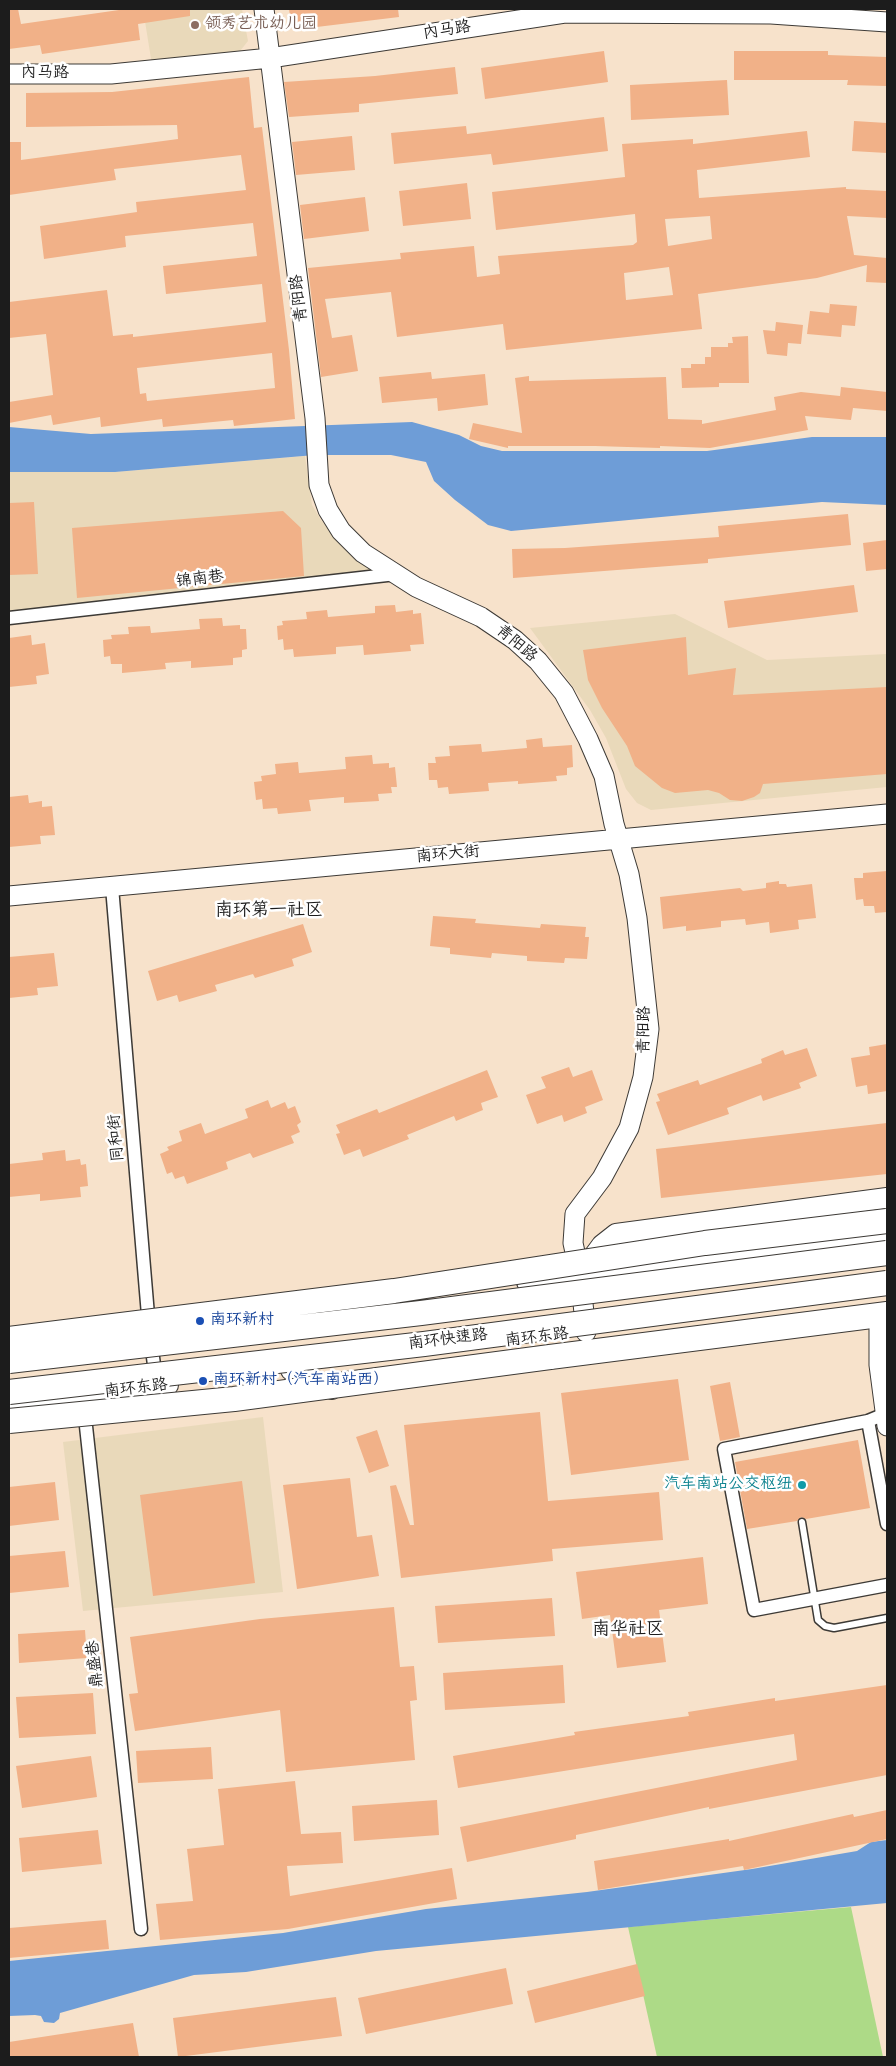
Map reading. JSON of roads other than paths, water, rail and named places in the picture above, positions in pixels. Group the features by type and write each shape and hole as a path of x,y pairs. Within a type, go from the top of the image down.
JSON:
{"highway":[{"path":"9,1339 394,1291 696,1245 887,1220"},
{"name":"南环快速路","path":"9,1361 421,1313 887,1253"},
{"name":"南环快速路","path":"9,1392 414,1345 887,1283"},
{"path":"9,1421 234,1399 550,1357 884,1307"}],"main road":[{"path":"580,1275 602,1245 616,1234 887,1198"},
{"path":"9,1344 887,1236"},
{"path":"291,1370 338,1392 376,1389 814,1331 884,1307"},
{"name":"南环东路","path":"9,1405 586,1332 884,1307"}],"street":[{"name":"青阳路","path":"264,9 315,418 319,485 328,510 341,531 362,553 416,587 481,617 515,640 538,661 564,693 588,738 604,776 618,839 629,874 637,918 649,1029 643,1077 629,1128 602,1178 575,1214 573,1242 580,1275 586,1332"},
{"name":"内马路","path":"9,74 111,74 270,58 564,13 772,14 887,22"},
{"name":"锦南巷","path":"9,618 396,574"},
{"name":"南环大街","path":"9,896 887,814"},
{"name":"同和街","path":"112,887 149,1327 157,1387"},
{"path":"884,1307 879,1365 880,1420 887,1524"},
{"name":"鼎盛巷","path":"83,1396 141,1929"},
{"path":"880,1420 788,1441 724,1448 754,1610 887,1585"}],"lane":[{"path":"802,1522 818,1620 824,1626 834,1628 887,1618"}],"water":[{"path":"412,422 459,435 481,446 502,451 707,451 812,437 887,437 887,505 822,502 511,531 488,525 455,500 434,481 426,462 391,455 315,455 115,472 9,472 9,427 91,434"},
{"path":"887,1840 887,1903 376,1951 246,1972 194,1975 60,2013 59,2019 54,2023 44,2022 41,2016 35,2015 9,2016 9,1961 283,1933 426,1909 587,1892 752,1869 857,1851 871,1842"}],"place":[{"name":"领秀艺术幼儿园","path":"195,25"},
{"name":"南环新村","path":"200,1321"},
{"name":"南环新村（汽车南站西）","path":"203,1381"},
{"name":"汽车南站公交枢纽","path":"802,1485"}],"district":[{"name":"南环第一社区","path":"269,911"},
{"name":"南华社区","path":"628,1630"}]}
